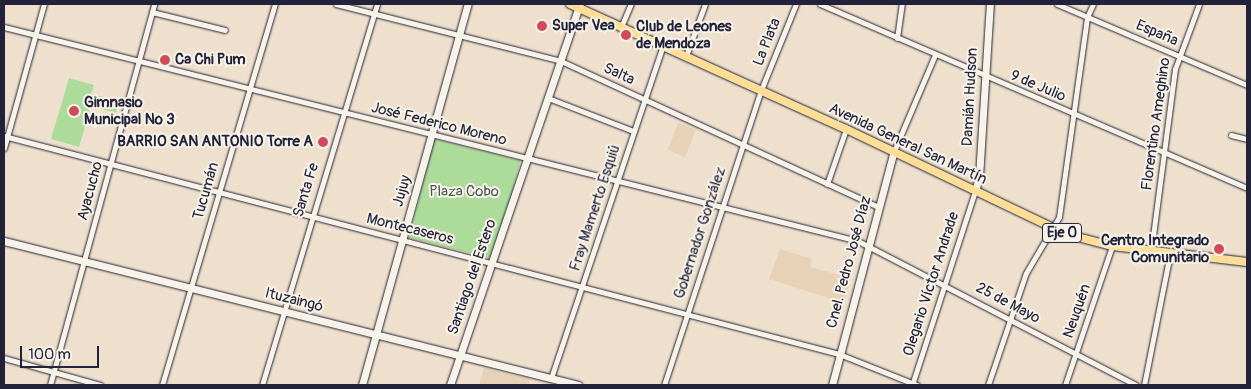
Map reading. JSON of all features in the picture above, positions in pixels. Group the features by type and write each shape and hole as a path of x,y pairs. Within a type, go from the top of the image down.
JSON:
{"main road":[{"name":"Avenida General San Martín","path":"570,4 580,6 621,27 846,129 1054,229 1112,246 1247,262"}],"street":[{"path":"4,148 5,136 44,4"},
{"name":"Ayacucho","path":"50,385 154,4"},
{"name":"Tucumán","path":"162,385 275,4"},
{"name":"Salta","path":"336,4 561,61 878,207"},
{"name":"Santa Fe","path":"262,385 311,216 377,4"},
{"name":"Jujuy","path":"362,385 468,4"},
{"path":"621,27 631,4"},
{"path":"686,56 705,4"},
{"name":"La Plata","path":"761,90 796,4"},
{"name":"9 de Julio","path":"820,4 985,77 1247,188"},
{"path":"897,38 902,4"},
{"name":"Damián Hudson","path":"975,191 979,177 990,4"},
{"name":"España","path":"1057,4 1247,85"},
{"path":"988,385 1026,273 1054,229 1060,213 1087,17 1093,4"},
{"name":"Florentino Ameghino","path":"1150,251 1178,56 1199,4"},
{"name":"Santiago del Estero","path":"450,385 580,6"},
{"path":"152,12 225,30"},
{"name":"José Federico Moreno","path":"4,27 250,87 343,113 526,159 722,206 868,245"},
{"name":"Fray Mamerto Esquiú","path":"551,378 663,45"},
{"path":"894,152 935,55"},
{"name":"Gobernador González","path":"664,385 761,90"},
{"path":"548,98 633,131"},
{"path":"827,184 846,129"},
{"path":"1231,135 1247,139"},
{"name":"Montecaseros","path":"5,136 839,354 914,385"},
{"name":"Cnel. Pedro José Díaz","path":"833,384 839,354 894,152"},
{"name":"Olegario Víctor Andrade","path":"914,385 944,283 975,191"},
{"name":"Ituzaingó","path":"4,241 578,385"},
{"name":"25 de Mayo","path":"868,245 944,283 1136,385"},
{"name":"Neuquén","path":"1065,385 1112,246"},
{"path":"1144,385 1170,254"},
{"path":"4,358 100,385"}],"shaded area":[{"path":"678,123 696,130 685,157 668,150"},
{"path":"780,249 812,259 810,267 851,278 844,303 769,279"},
{"path":"484,368 530,379 529,385 479,385"}],"green space":[{"name":"Gimnasio Municipal Nº 3","path":"69,78 94,85 91,94 119,101 116,113 91,106 79,147 51,139"},
{"name":"Plaza Cobo","path":"434,139 520,161 496,260 409,238"}],"place":[{"name":"Super Vea","path":"542,26"},
{"name":"Club de Leones de Mendoza","path":"626,35"},
{"name":"Ca Chi Pum","path":"165,60"},
{"name":"Gimnasio Municipal Nº 3","path":"74,111"},
{"name":"BARRIO SAN ANTONIO Torre A","path":"323,142"},
{"name":"Centro Integrado Comunitario","path":"1219,249"}]}
